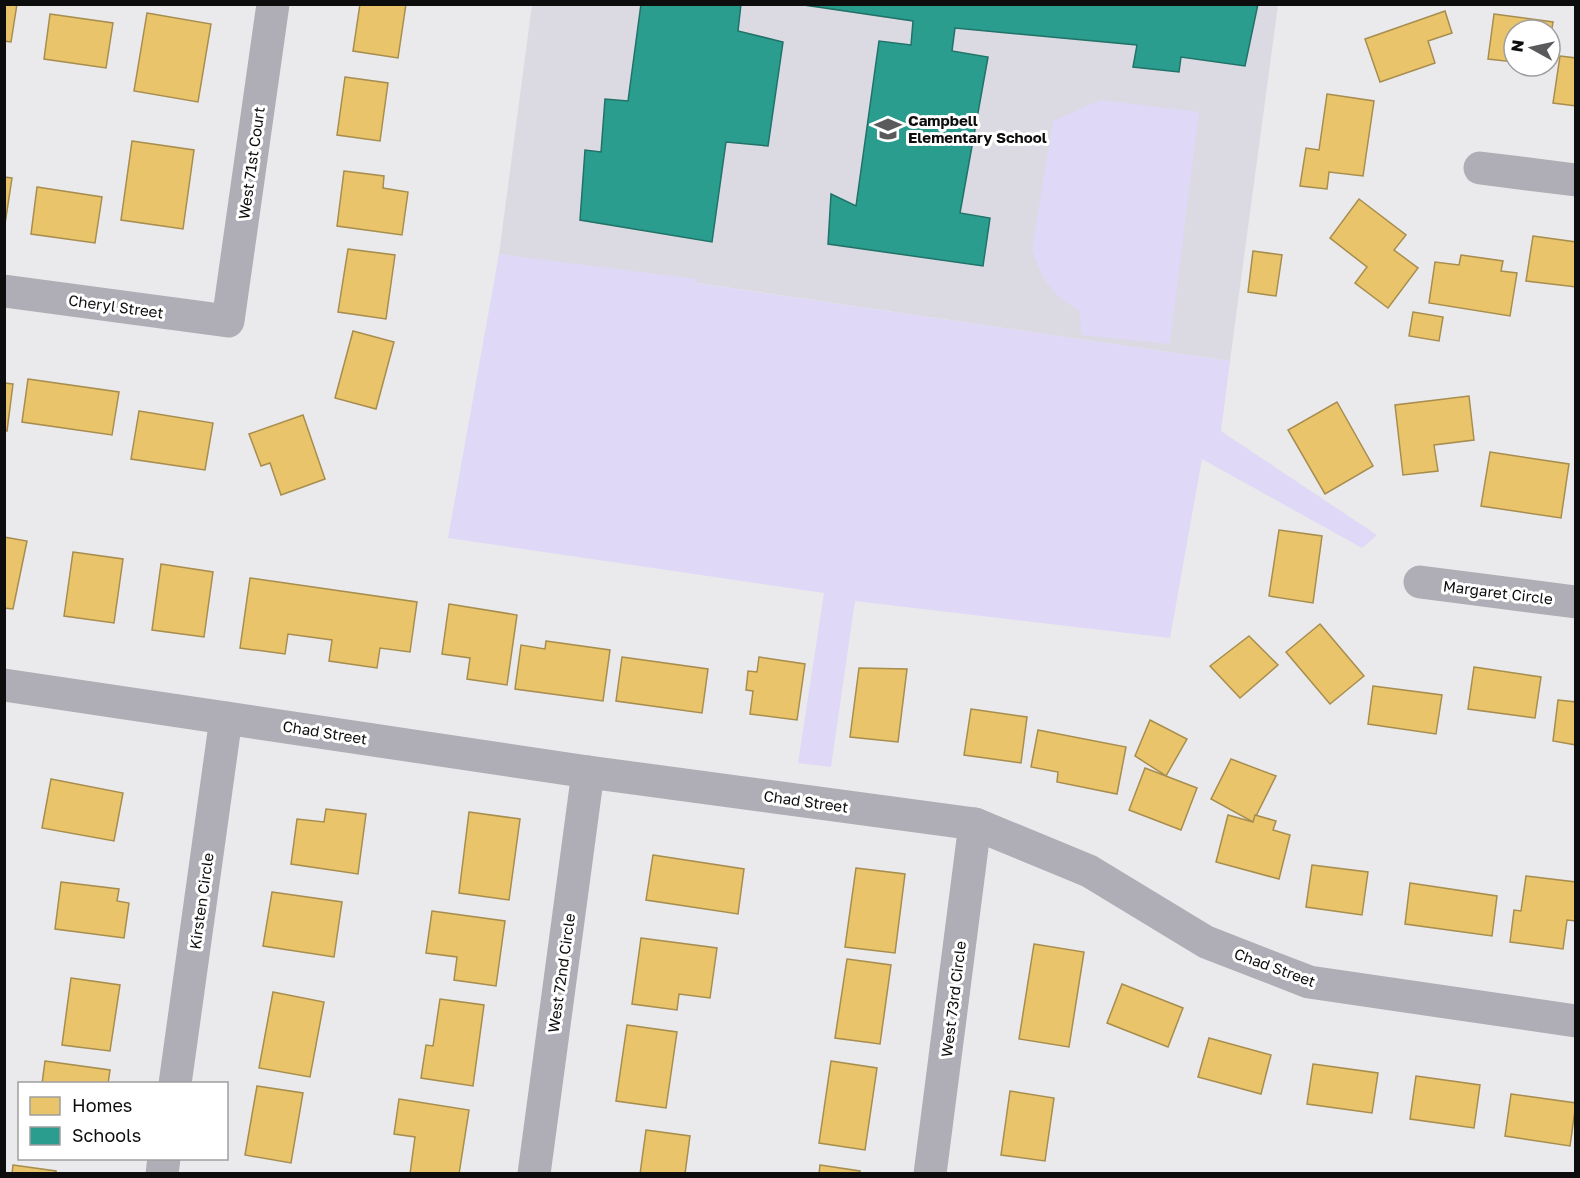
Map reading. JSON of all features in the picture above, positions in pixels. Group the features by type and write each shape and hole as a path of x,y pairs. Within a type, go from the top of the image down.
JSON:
{"street":[{"name":"West 71st Court","path":"228,321 273,4"},
{"path":"1480,168 1575,180"},
{"name":"Cheryl Street","path":"4,291 228,321"},
{"name":"Margaret Circle","path":"1420,582 1575,602"},
{"name":"Chad Street","path":"4,685 588,772 975,824 1089,871 1206,942 1309,982 1575,1022"},
{"name":"Kirsten Circle","path":"175,1082 226,718"},
{"name":"West 72nd Circle","path":"534,1173 588,772"},
{"name":"West 73rd Circle","path":"930,1173 975,824"}],"shaded area":[{"name":"Campbell Elementary School","path":"532,5 1278,5 1230,361 499,254"},
{"path":"1101,100 1199,112 1170,344 1081,335 1080,311 1062,299 1049,286 1032,249 1053,121"},
{"path":"499,254 697,279 696,283 1230,361 1221,431 1377,535 1362,548 1202,459 1170,638 855,601 831,767 798,763 824,593 448,538"}],"building: Homes":[{"path":"4,4 17,4 11,42 4,41"},
{"path":"360,4 406,4 398,58 353,51"},
{"path":"1445,11 1452,33 1428,41 1435,63 1380,82 1365,39"},
{"path":"147,13 211,24 198,102 134,91"},
{"path":"50,14 113,23 106,68 44,59"},
{"path":"1494,14 1524,18 1502,18 1502,61 1488,59"},
{"path":"1562,56 1576,58 1576,106 1553,103 1557,78 1562,78"},
{"path":"345,77 388,83 380,141 337,135"},
{"path":"1327,94 1374,101 1363,176 1329,172 1327,189 1300,186 1306,148 1319,150"},
{"path":"132,141 194,150 183,229 121,220"},
{"path":"344,171 384,176 383,188 408,192 402,235 337,226"},
{"path":"4,177 12,178 5,224 4,224"},
{"path":"37,187 102,197 95,243 31,234"},
{"path":"1359,199 1406,235 1394,250 1418,268 1388,308 1355,283 1367,267 1330,238"},
{"path":"1533,236 1576,242 1576,287 1526,281"},
{"path":"348,249 395,255 386,319 338,312"},
{"path":"1253,251 1282,255 1276,296 1248,292"},
{"path":"1461,255 1503,261 1501,271 1517,273 1510,316 1429,303 1435,262 1459,265"},
{"path":"1413,312 1443,317 1439,341 1409,336"},
{"path":"353,331 394,342 376,409 335,398"},
{"path":"28,379 119,392 112,435 22,422"},
{"path":"4,383 13,384 7,431 4,430"},
{"path":"1469,396 1474,440 1434,445 1438,471 1403,475 1395,405"},
{"path":"1337,402 1373,466 1325,494 1288,430"},
{"path":"139,411 213,423 205,470 131,459"},
{"path":"303,415 325,479 281,495 270,463 261,466 249,434"},
{"path":"1490,452 1569,464 1561,518 1481,506"},
{"path":"1279,530 1322,536 1313,603 1269,596"},
{"path":"4,537 27,541 13,609 4,608"},
{"path":"73,552 123,559 114,623 64,616"},
{"path":"161,564 213,572 204,637 152,630"},
{"path":"250,578 417,602 410,652 380,648 377,668 329,661 332,640 288,634 285,654 240,648"},
{"path":"449,604 517,615 507,685 467,679 470,658 442,654"},
{"path":"1320,624 1364,676 1330,704 1286,652"},
{"path":"1249,636 1278,665 1240,698 1210,666"},
{"path":"546,641 610,650 603,701 515,689 521,645 545,649"},
{"path":"622,657 708,669 702,713 616,701"},
{"path":"759,657 805,664 797,720 750,714 753,691 746,690 748,671 757,672"},
{"path":"1474,667 1541,677 1535,718 1468,709"},
{"path":"859,668 907,669 898,742 850,737"},
{"path":"1373,686 1442,695 1436,734 1368,724"},
{"path":"1558,700 1576,702 1576,745 1553,741"},
{"path":"971,709 1027,717 1021,763 964,755"},
{"path":"1150,720 1187,739 1166,776 1135,756"},
{"path":"1038,730 1126,747 1117,794 1057,782 1058,772 1031,767"},
{"path":"1231,759 1276,776 1253,822 1211,799"},
{"path":"1145,768 1197,788 1181,830 1129,810"},
{"path":"51,779 123,793 114,841 42,828"},
{"path":"326,809 366,814 358,874 291,864 297,819 324,822"},
{"path":"469,812 520,819 509,900 459,893"},
{"path":"1228,815 1253,822 1255,815 1276,821 1273,830 1290,835 1279,879 1216,862"},
{"path":"653,855 744,869 738,914 646,900"},
{"path":"1312,865 1368,872 1362,915 1306,907"},
{"path":"856,868 905,874 895,953 845,947"},
{"path":"1526,876 1576,882 1576,921 1567,920 1563,949 1510,942 1514,910 1521,911"},
{"path":"61,882 119,889 117,901 129,903 124,938 55,929"},
{"path":"1410,883 1497,896 1492,936 1405,924"},
{"path":"272,892 342,902 334,957 263,946"},
{"path":"432,911 505,921 496,986 454,980 457,957 426,953"},
{"path":"641,938 717,948 710,998 679,994 677,1010 632,1004"},
{"path":"1034,944 1084,952 1069,1047 1019,1039"},
{"path":"847,959 891,965 880,1044 835,1038"},
{"path":"71,978 120,985 110,1051 62,1045"},
{"path":"1122,984 1183,1008 1168,1047 1107,1023"},
{"path":"273,992 324,1002 310,1077 259,1068"},
{"path":"440,999 484,1005 473,1086 421,1078 426,1045 433,1046"},
{"path":"627,1025 677,1032 666,1108 616,1101"},
{"path":"1209,1038 1271,1055 1261,1094 1198,1077"},
{"path":"45,1061 110,1070 108,1082 42,1082"},
{"path":"831,1061 877,1068 865,1150 819,1143"},
{"path":"1313,1064 1378,1073 1372,1113 1307,1104"},
{"path":"1416,1076 1480,1085 1474,1128 1410,1119"},
{"path":"257,1086 303,1093 291,1163 245,1155"},
{"path":"1010,1091 1054,1098 1045,1161 1001,1155"},
{"path":"1511,1094 1576,1103 1570,1146 1505,1136"},
{"path":"399,1099 469,1110 459,1174 410,1174 415,1137 394,1134"},
{"path":"646,1130 690,1136 685,1174 640,1174"},
{"path":"13,1165 56,1171 56,1174 12,1174"},
{"path":"820,1165 860,1171 860,1174 819,1174"}],"building: Schools":[{"path":"641,4 741,4 738,31 783,42 768,146 726,142 712,242 580,220 585,150 601,152 605,99 628,101"},
{"path":"797,4 1258,4 1245,66 1181,57 1179,72 1133,67 1137,45 955,28 952,51 988,57 960,213 990,218 983,266 828,244 831,194 856,206 879,41 911,45 913,21"}],"place":[{"name":"Campbell Elementary School","path":"888,129"}]}
